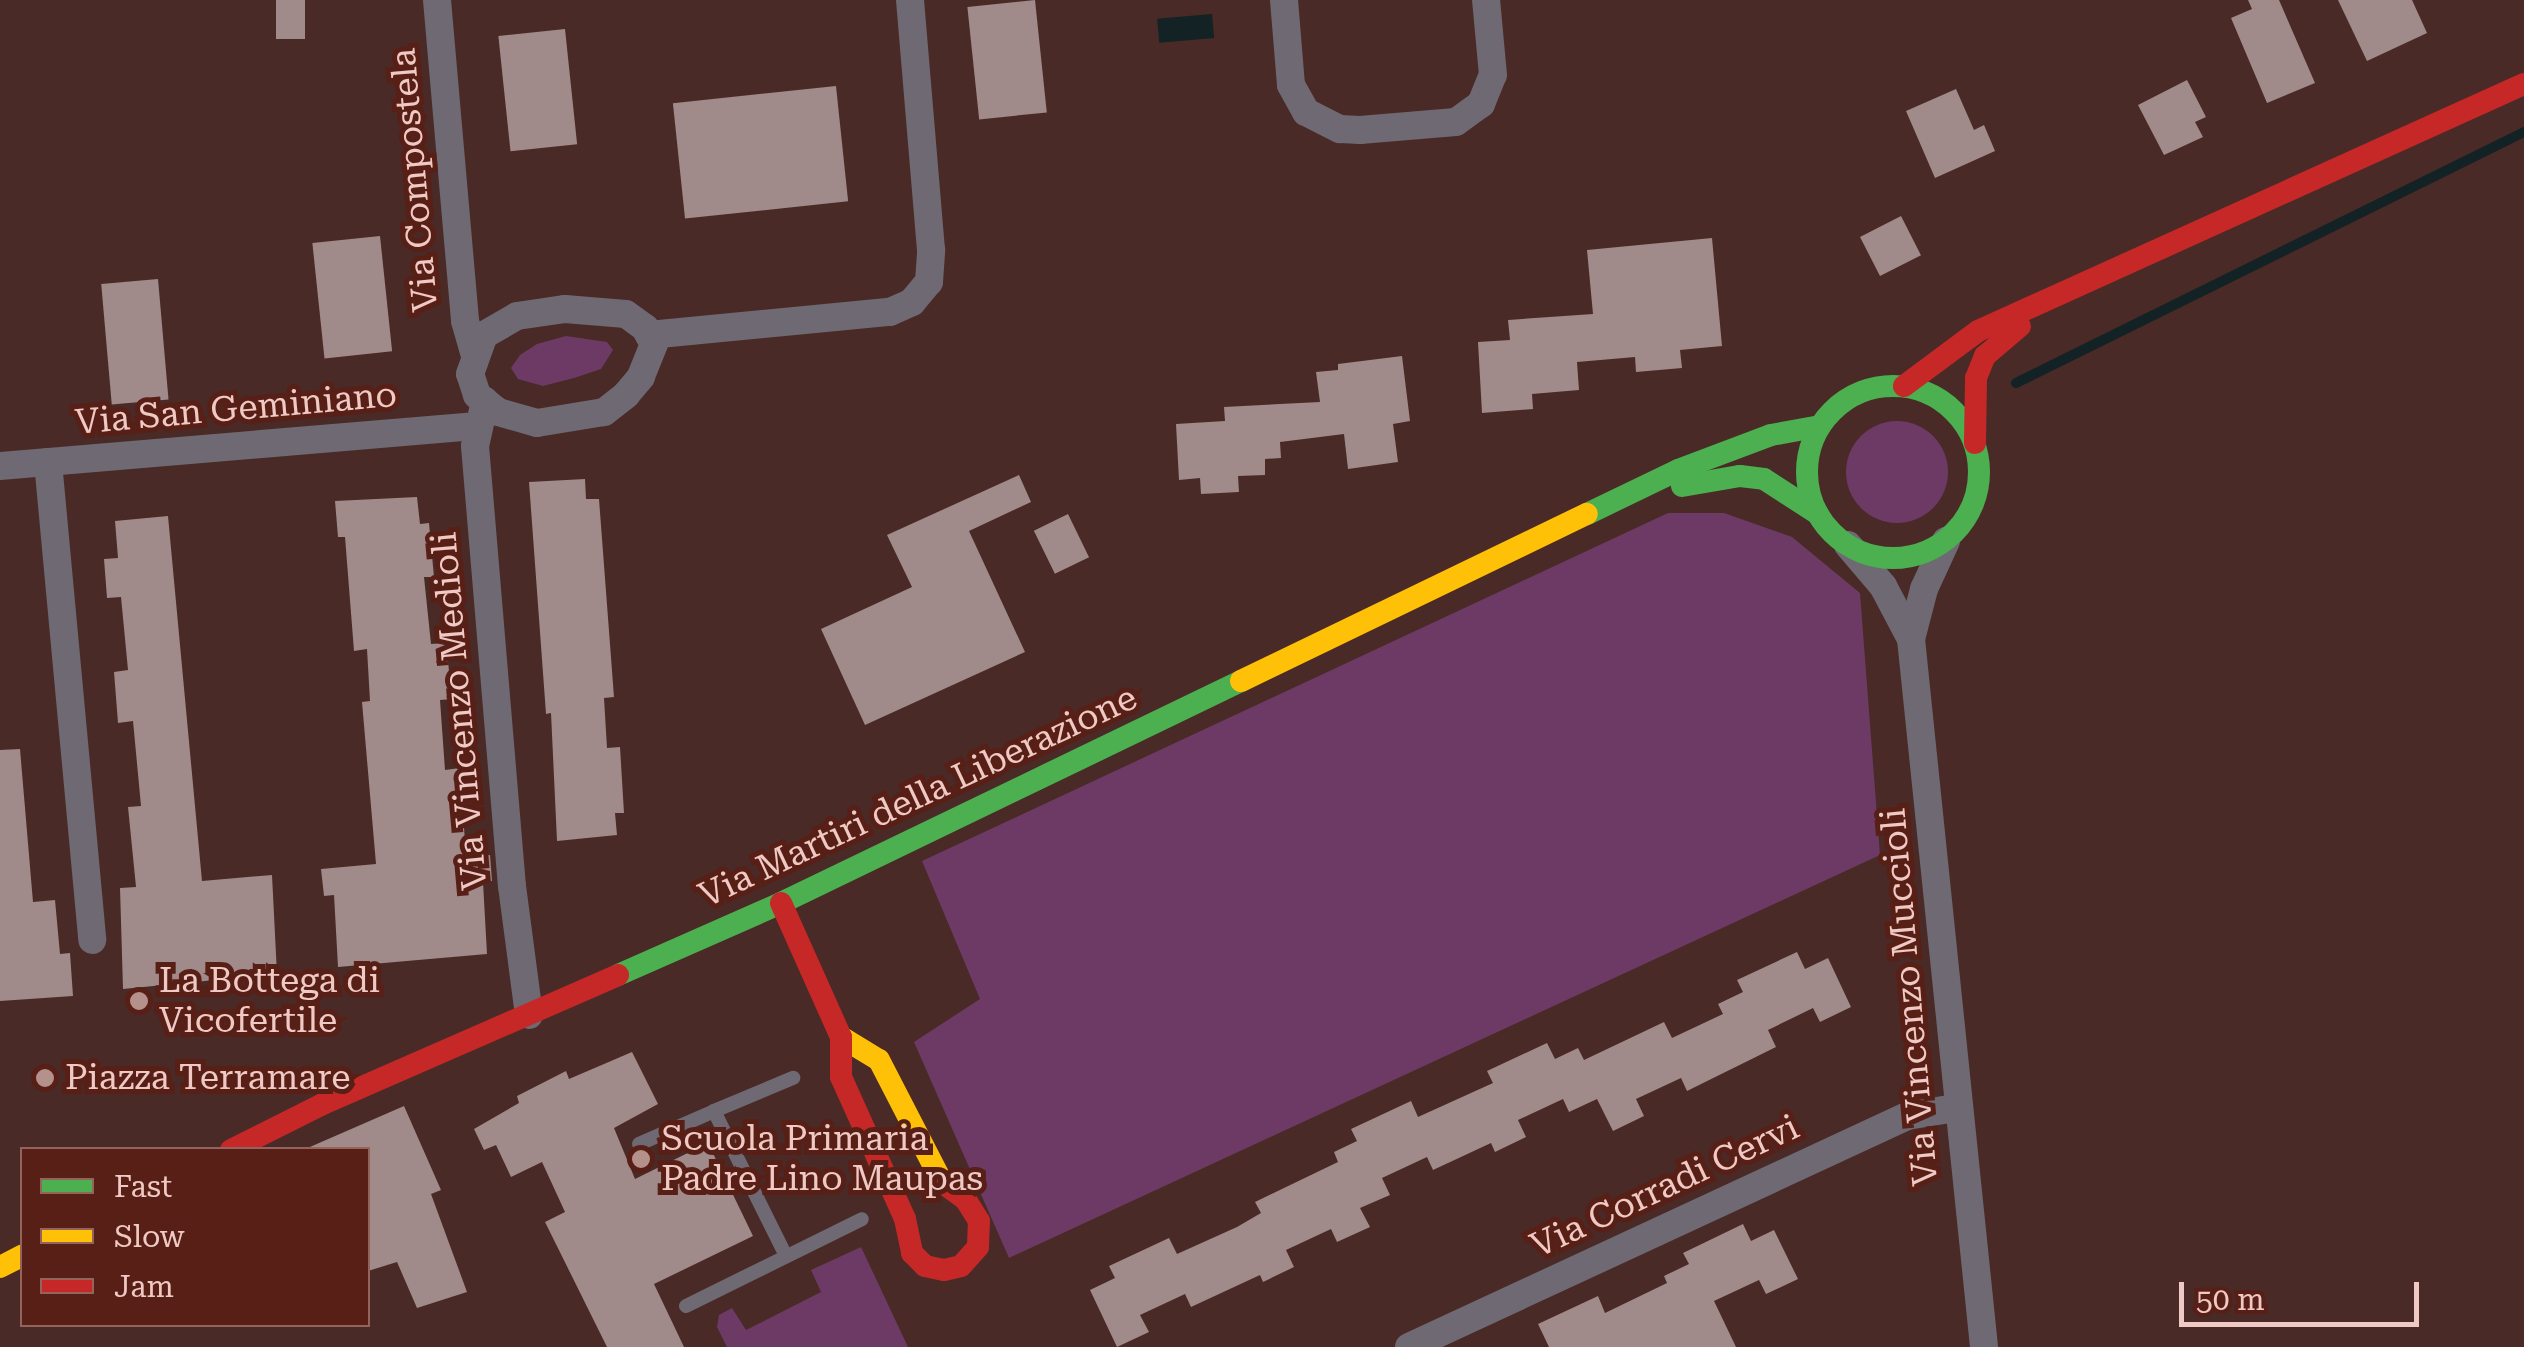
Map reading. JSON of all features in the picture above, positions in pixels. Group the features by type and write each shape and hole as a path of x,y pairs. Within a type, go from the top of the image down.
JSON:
{"street":[{"name":"Via Compostela","path":"437,0 465,322 474,353"},
{"path":"649,335 890,312 912,302 929,282 931,250 910,0"},
{"path":"1284,0 1292,84 1306,112 1340,130 1456,122 1481,104 1493,75 1486,0"},
{"name":"Via Martiri della Liberazione","path":"237,1147 322,1104 781,903 1731,449 1820,426 1856,394 1904,386 1978,332 2524,84"},
{"name":"Via Martiri della Liberazione","path":"1946,540 1964,521 1976,497 1980,470 1976,378 1985,356 2002,337 2094,280"},
{"path":"565,309 626,314 649,335 654,344 641,377 604,412 537,422 498,412 481,413 470,374 474,353 484,334 517,316 565,309"},
{"path":"1904,386 1948,404 1976,444"},
{"name":"Via San Geminiano","path":"0,466 481,413"},
{"name":"Via Vincenzo Medioli","path":"481,413 475,446 512,886 529,1015"},
{"path":"1818,514 1807,469 1820,426"},
{"path":"48,462 92,940"},
{"name":"Via Martiri della Liberazione","path":"1630,497 1740,476 1764,479 1784,488 1818,514 1848,545"},
{"path":"1848,545 1872,556 1898,558 1923,553 1946,540"},
{"path":"1911,640 1924,589 1946,540"},
{"path":"1848,545 1884,586 1911,640"},
{"name":"Via Vincenzo Muccioli","path":"1911,640 1934,835 1956,1108 1984,1347"},
{"path":"781,903 841,1037 841,1077 905,1219 912,1254 925,1266 944,1270 961,1266 978,1247 978,1222 965,1199 946,1187 933,1170 879,1060 841,1037"},
{"name":"Via Corradi Cervi","path":"1408,1347 1907,1116 1956,1108"}],"lane":[{"path":"639,1144 793,1078"},
{"path":"714,1111 786,1256"},
{"path":"686,1306 862,1220"}],"shaded area":[{"path":"1212,14 1214,38 1159,43 1157,19"},
{"path":"566,336 607,342 613,350 601,369 574,378 543,386 518,379 511,368 520,355 537,344"},
{"path":"1897,421 1916,425 1933,436 1944,453 1948,472 1944,491 1933,508 1916,519 1897,523 1878,519 1861,508 1850,491 1846,472 1850,453 1861,436 1878,425"},
{"path":"1668,513 1724,513 1792,537 1860,593 1880,855 1009,1258 914,1042 980,999 922,861"},
{"path":"861,1247 908,1347 727,1347 717,1327 719,1315 732,1308 746,1330 821,1292 811,1270"}],"building":[{"path":"276,0 305,0 305,39 276,39"},
{"path":"1035,0 1047,112 979,119 967,7"},
{"path":"2248,0 2279,0 2315,83 2267,103 2231,18 2252,9"},
{"path":"2338,0 2412,0 2427,33 2367,61"},
{"path":"565,29 577,144 510,151 498,36"},
{"path":"2187,80 2206,117 2195,122 2203,137 2164,155 2138,105"},
{"path":"836,86 848,201 685,219 673,103"},
{"path":"1956,89 1974,130 1984,125 1995,151 1935,178 1906,111"},
{"path":"1901,216 1921,255 1880,276 1860,237"},
{"path":"380,236 392,351 324,358 312,243"},
{"path":"1712,238 1722,346 1680,350 1682,368 1636,372 1635,357 1577,362 1579,390 1532,394 1533,409 1482,413 1478,342 1510,340 1508,320 1593,314 1587,250"},
{"path":"158,279 169,400 112,405 101,284"},
{"path":"1402,356 1410,421 1393,424 1398,462 1348,469 1344,434 1280,442 1281,458 1265,459 1265,475 1238,476 1239,492 1201,494 1200,478 1179,480 1176,424 1225,421 1224,407 1320,402 1316,372 1338,370 1338,364"},
{"path":"1019,475 1031,502 969,531 1025,652 865,725 821,629 912,587 887,535"},
{"path":"585,479 586,499 599,499 614,697 604,698 607,748 620,747 624,813 615,813 617,835 557,841 551,713 546,714 529,482"},
{"path":"417,497 420,524 429,523 434,577 424,577 431,644 446,643 452,699 440,700 445,770 460,768 466,857 490,855 492,881 483,882 487,954 338,967 334,895 324,896 321,869 376,864 362,702 370,701 367,649 354,651 345,537 338,537 335,501"},
{"path":"1068,514 1089,557 1055,574 1034,531"},
{"path":"168,516 202,881 272,875 277,974 123,989 120,888 136,887 128,807 141,806 133,721 118,723 114,672 128,670 121,597 107,598 104,559 118,558 115,521"},
{"path":"20,749 33,902 55,900 60,954 70,953 73,996 0,1001 0,750"},
{"path":"1797,952 1805,969 1828,958 1851,1007 1820,1022 1813,1008 1768,1030 1776,1047 1687,1091 1681,1078 1636,1099 1644,1116 1613,1131 1597,1099 1569,1112 1563,1099 1518,1120 1526,1137 1495,1152 1491,1143 1433,1170 1427,1157 1382,1178 1390,1195 1360,1208 1370,1227 1337,1242 1331,1229 1286,1250 1294,1267 1263,1282 1260,1275 1191,1307 1185,1294 1140,1315 1149,1332 1117,1347 1090,1290 1115,1278 1109,1266 1169,1238 1177,1254 1237,1227 1261,1213 1255,1202 1338,1162 1334,1152 1357,1141 1351,1129 1411,1101 1418,1117 1493,1083 1487,1071 1547,1043 1555,1059 1578,1048 1584,1060 1664,1022 1672,1038 1723,1014 1718,1004 1743,992 1737,980"},
{"path":"632,1052 658,1104 614,1128 635,1179 708,1143 753,1236 654,1284 684,1347 607,1347 545,1222 565,1212 542,1162 511,1177 496,1145 484,1150 474,1129 519,1103 517,1096 566,1071 569,1079"},
{"path":"404,1106 441,1190 431,1194 467,1292 417,1308 397,1262 370,1270 370,1147 310,1147"},
{"path":"1743,1224 1751,1241 1774,1230 1798,1279 1766,1294 1759,1280 1714,1301 1736,1347 1549,1347 1538,1324 1598,1296 1605,1313 1667,1283 1664,1276 1689,1264 1683,1253"}],"waterway":[{"path":"2016,383 2524,132"}],"traffic: fast":[{"path":"1893,386 1926,393 1954,411 1972,439 1979,472 1972,505 1954,533 1926,551 1893,558 1860,551 1832,533 1814,505 1807,472 1814,439 1832,411 1860,393 1893,386"},
{"path":"1587,514 1678,470 1771,435 1820,426"},
{"path":"1682,486 1740,476 1764,479 1818,514"},
{"path":"618,975 781,903 1241,681"}],"traffic: slow":[{"path":"1241,681 1587,514"},
{"path":"841,1037 879,1060 942,1182"},
{"path":"0,1267 20,1257"}],"traffic: jam":[{"path":"1904,386 1978,331 2524,84"},
{"path":"1975,443 1976,378 1985,356 2020,326"},
{"path":"781,903 841,1037 841,1077 905,1219 912,1253 925,1266 944,1270 961,1266 978,1247 979,1221 965,1199 942,1182"},
{"path":"237,1147 323,1104 618,975"}],"place":[{"name":"La Bottega di Vicofertile","path":"139,1001"},
{"name":"Piazza Terramare","path":"45,1078"},
{"name":"Scuola Primaria Padre Lino Maupas","path":"641,1159"}]}
